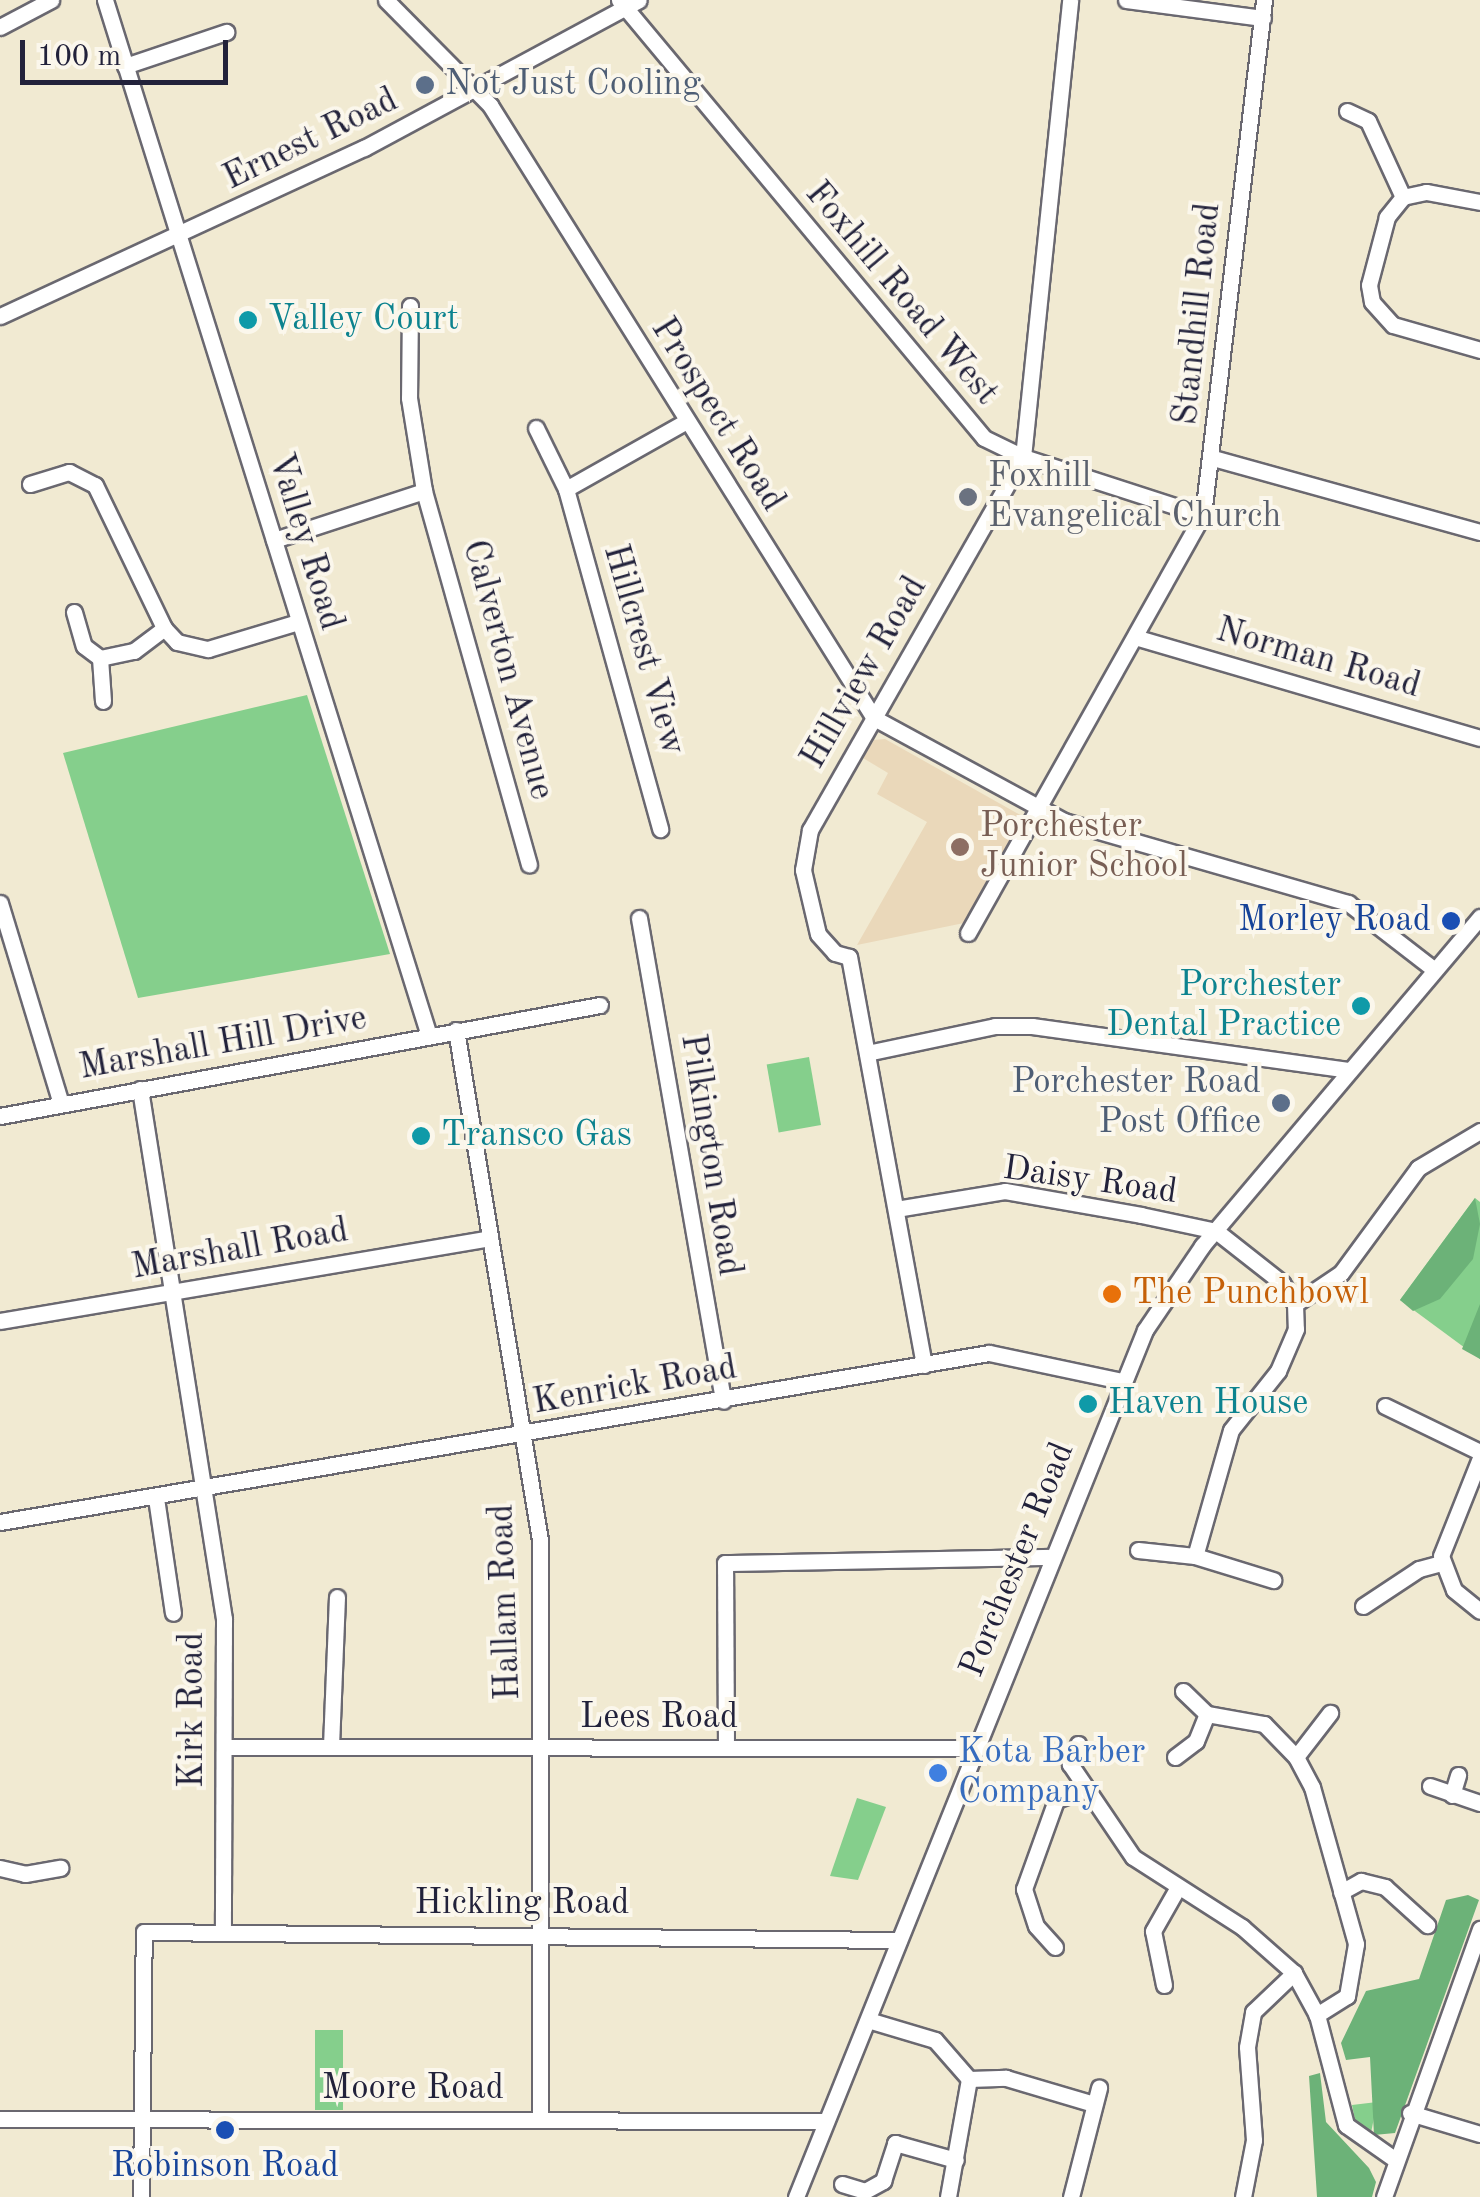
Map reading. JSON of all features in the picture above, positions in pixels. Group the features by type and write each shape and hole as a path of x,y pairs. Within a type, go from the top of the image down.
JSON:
{"street":[{"path":"0,27 51,0"},
{"name":"Valley Road","path":"105,0 428,1036"},
{"name":"Prospect Road","path":"386,0 479,89 874,718 1044,805"},
{"name":"Hillview Road","path":"924,1365 849,957 836,953 818,934 803,870 810,830 1023,457 1070,0"},
{"path":"1126,0 1263,18"},
{"name":"Standhill Road","path":"968,932 1044,805 1203,515 1213,458 1264,0"},
{"name":"Ernest Road","path":"0,316 178,239 479,89 628,2"},
{"name":"Foxhill Road West","path":"628,2 972,427 1023,457 1203,515"},
{"path":"125,66 226,32"},
{"path":"1347,111 1368,121 1403,197"},
{"path":"1480,202 1426,192 1403,197 1387,216 1369,285 1372,302 1393,325 1480,350"},
{"name":"Calverton Avenue","path":"410,306 410,398 424,492 528,865"},
{"path":"566,488 685,422"},
{"name":"Hillcrest View","path":"536,428 566,488 660,828"},
{"path":"1213,458 1480,532"},
{"path":"30,484 69,472 95,485 164,628 187,646 208,649 298,622"},
{"path":"274,540 424,492"},
{"path":"74,612 84,646 100,658 134,651 164,628"},
{"name":"Norman Road","path":"1138,638 1480,738"},
{"path":"100,658 103,701"},
{"path":"1044,805 1348,904 1432,968"},
{"path":"0,903 61,1104"},
{"name":"Porchester Road","path":"796,2197 1048,1557 1122,1381 1174,1280 1432,968 1480,917"},
{"name":"Pilkington Road","path":"639,918 723,1401"},
{"name":"Marshall Hill Drive","path":"0,1116 600,1006"},
{"path":"867,1053 994,1026 1032,1026 1348,1070"},
{"name":"Hallam Road","path":"456,1030 540,1540 540,2119"},
{"name":"Kirk Road","path":"140,1089 224,1618 222,1932"},
{"path":"1295,1304 1341,1273 1418,1168 1480,1130"},
{"name":"Daisy Road","path":"896,1210 1005,1191 1216,1231"},
{"path":"1195,1556 1231,1430 1289,1351 1295,1304 1282,1283 1216,1231"},
{"name":"Marshall Road","path":"0,1321 490,1238"},
{"name":"Kenrick Road","path":"0,1522 1006,1352 1122,1381"},
{"path":"1384,1406 1480,1455 1441,1563 1454,1590 1480,1612"},
{"path":"156,1498 173,1613"},
{"path":"1138,1550 1195,1556 1273,1580"},
{"path":"726,1747 720,1574 730,1561 1048,1557"},
{"path":"1363,1606 1419,1569 1441,1563"},
{"path":"331,1746 337,1597"},
{"path":"1183,1691 1207,1714 1254,1719 1296,1757 1312,1787 1356,1944 1356,1974 1347,1996 1318,2016"},
{"path":"1296,1757 1330,1713"},
{"path":"1175,1757 1196,1741 1207,1714"},
{"path":"1078,1744 1070,1764 1133,1857 1177,1889 1242,1927 1294,1973 1318,2016 1346,2125 1394,2158"},
{"name":"Lees Road","path":"224,1747 975,1748"},
{"path":"1452,1795 1458,1775"},
{"path":"1430,1786 1480,1803"},
{"path":"1056,1946 1031,1930 1024,1889 1056,1800 1086,1790"},
{"path":"0,1868 25,1874 60,1868"},
{"path":"1341,1892 1361,1881 1385,1887 1427,1925"},
{"path":"1164,1985 1153,1932 1177,1889"},
{"path":"1384,2197 1410,2113 1480,1929"},
{"name":"Hickling Road","path":"143,2120 144,1932 899,1940"},
{"path":"1243,2197 1254,2140 1247,2047 1253,2012 1294,1973"},
{"path":"868,2020 934,2040 969,2078 1006,2078 1096,2096 1070,2197"},
{"path":"948,2197 969,2078"},
{"path":"1410,2113 1480,2134"},
{"name":"Moore Road","path":"0,2119 826,2122"},
{"path":"142,2197 143,2120"},
{"path":"842,2184 864,2191 884,2181 895,2143 956,2160"}],"shaded area":[{"name":"Porchester Junior School","path":"885,739 1024,817 964,923 857,945 927,822 877,794 888,773 863,758 874,740"}],"green space":[{"path":"307,695 390,954 138,998 63,753"},
{"path":"809,1057 821,1125 779,1132 767,1064"},
{"path":"1475,1198 1480,1202 1480,1359 1400,1300"},
{"path":"1475,1198 1480,1224 1473,1259 1440,1299 1413,1311 1400,1300"},
{"path":"1480,1304 1480,1359 1462,1349"},
{"path":"857,1798 886,1807 858,1880 830,1876"},
{"path":"1468,1895 1479,1900 1395,2133 1374,2135 1370,2057 1346,2060 1341,2043 1366,1991 1419,1979 1446,1900"},
{"path":"315,2030 343,2030 343,2110 315,2110"},
{"path":"1320,2073 1326,2122 1369,2168 1376,2182 1372,2197 1317,2197 1309,2076"},
{"path":"1377,2102 1371,2133 1355,2120 1352,2105"}],"place":[{"name":"Not Just Cooling","path":"425,85"},
{"name":"Valley Court","path":"248,320"},
{"name":"Foxhill Evangelical Church","path":"968,497"},
{"name":"Porchester Junior School","path":"960,847"},
{"name":"Morley Road","path":"1451,921"},
{"name":"Porchester Dental Practice","path":"1361,1006"},
{"name":"Porchester Road Post Office","path":"1281,1103"},
{"name":"Transco Gas","path":"421,1136"},
{"name":"The Punchbowl","path":"1112,1294"},
{"name":"Haven House","path":"1088,1404"},
{"name":"Kota Barber Company","path":"938,1773"},
{"name":"Robinson Road","path":"225,2130"}]}
